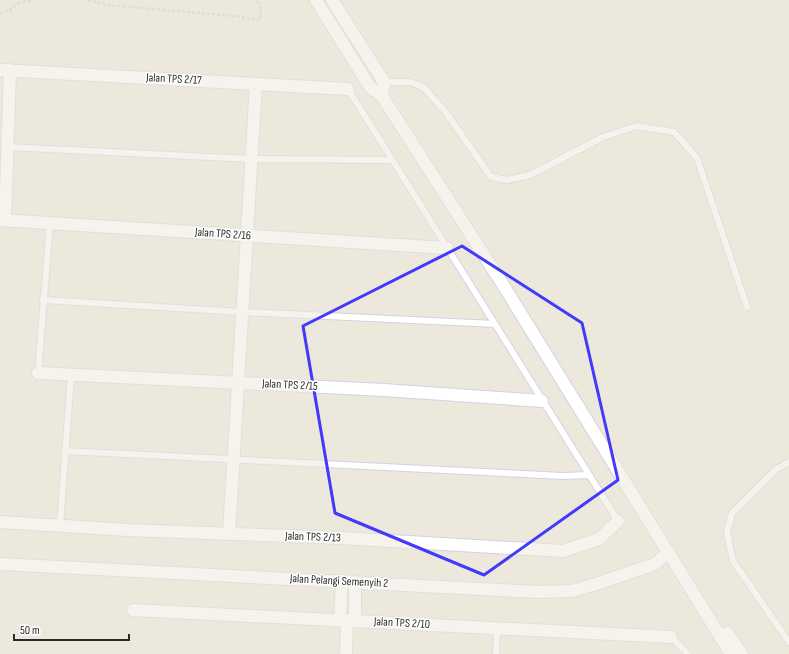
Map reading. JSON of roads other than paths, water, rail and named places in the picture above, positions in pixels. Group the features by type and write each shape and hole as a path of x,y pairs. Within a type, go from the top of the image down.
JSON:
{"street":[{"path":"316,0 370,87 382,96 505,288 731,654"},
{"path":"332,0 384,82 382,96"},
{"path":"2,220 7,147 5,70"},
{"name":"Jalan TPS 2/17","path":"5,70 348,89"},
{"path":"230,534 256,84"},
{"name":"Jalan TPS 2/16","path":"2,220 447,248"},
{"name":"Jalan TPS 2/15","path":"38,373 384,390 542,401"},
{"name":"Jalan TPS 2/13","path":"0,522 230,534 349,538 563,551 598,539 618,522"},
{"path":"669,552 742,654"},
{"name":"Jalan Pelangi Semenyih 2","path":"0,564 538,592 572,591 654,564 669,552"},
{"path":"342,581 347,621 346,654"},
{"path":"347,621 356,582"},
{"name":"Jalan TPS 2/10","path":"133,610 671,637"}],"lane":[{"path":"370,87 384,82 410,82 423,87 446,111 491,177 507,180 530,176 603,137 637,126 674,132 697,158 747,307"},
{"path":"348,89 618,522"},
{"path":"7,147 252,160 392,160"},
{"path":"38,373 50,223"},
{"path":"43,300 242,312 494,324"},
{"path":"60,526 70,375"},
{"path":"65,451 400,470 563,476 589,475"},
{"path":"789,462 775,470 732,513 727,533 733,561 789,642"},
{"path":"496,654 497,628"},
{"path":"671,637 688,654"}]}
